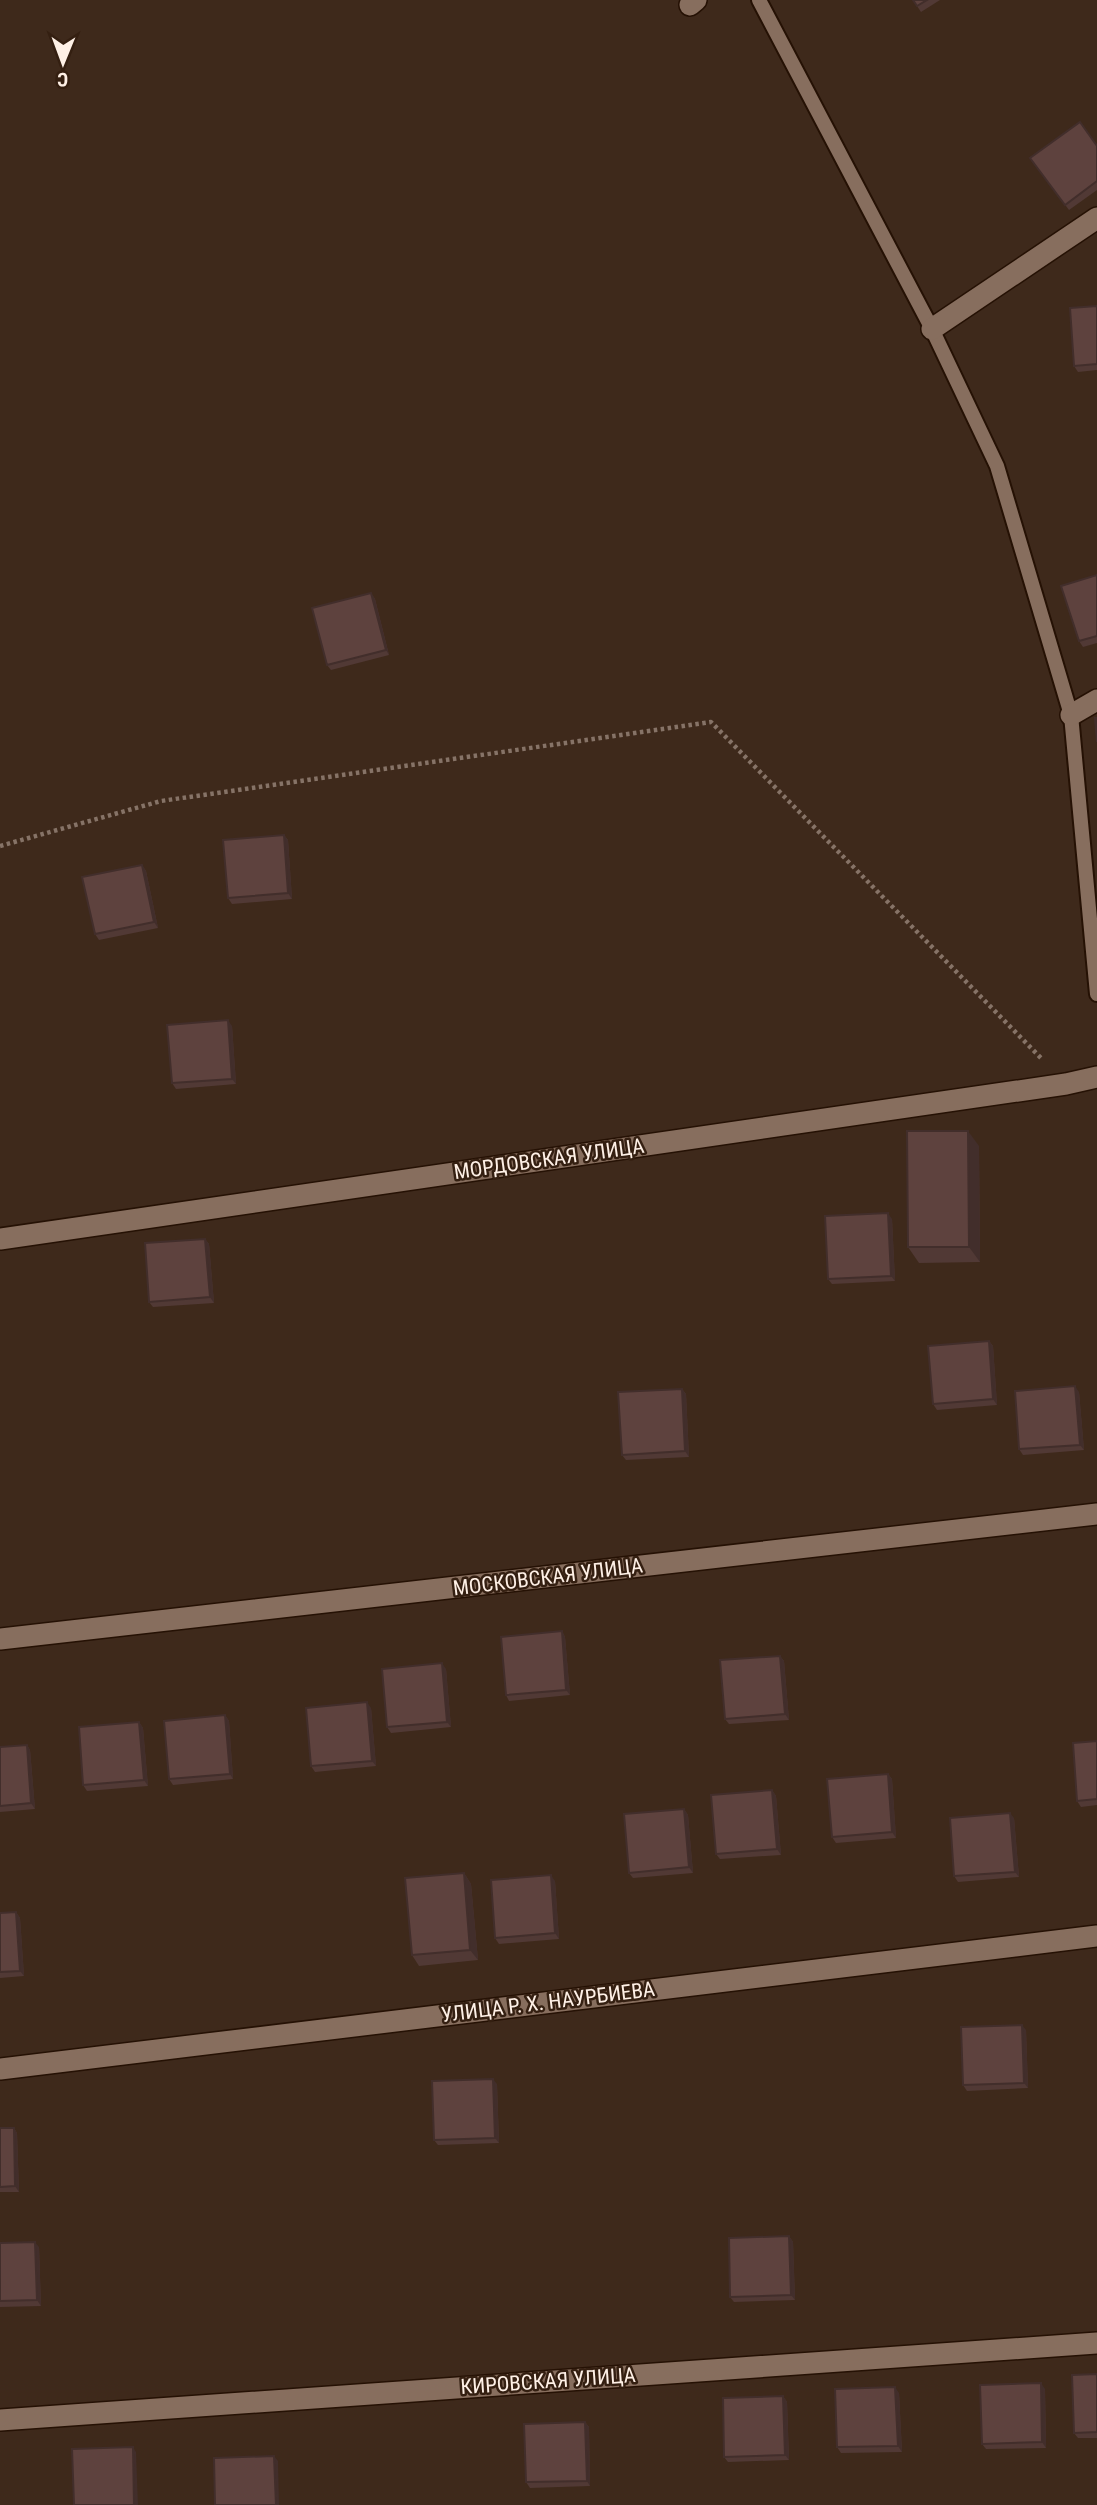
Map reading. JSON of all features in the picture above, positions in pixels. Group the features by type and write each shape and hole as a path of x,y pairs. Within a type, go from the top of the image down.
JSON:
{"street":[{"path":"932,329 1097,218"},
{"path":"1071,715 1097,699"},
{"name":"МОРДОВСКАЯ УЛИЦА","path":"0,1239 1066,1084 1097,1077"},
{"name":"МОСКОВСКАЯ УЛИЦА","path":"0,1639 1097,1514"},
{"name":"УЛИЦА Р. Х. НАУРБИЕВА","path":"0,2069 1097,1936"},
{"name":"КИРОВСКАЯ УЛИЦА","path":"0,2420 1097,2343"}],"lane":[{"path":"759,0 932,329 997,466 1071,715 1097,994"}],"path":[{"path":"0,846 161,802 712,722 1066,1084"}],"building":[{"path":"913,0 927,0 917,6"},
{"path":"1080,122 1097,146 1097,181 1065,205 1030,158"},
{"path":"1097,306 1097,364 1074,366 1070,308"},
{"path":"1097,575 1097,636 1079,641 1061,586"},
{"path":"371,593 386,650 327,665 312,608"},
{"path":"284,835 288,893 228,898 223,840"},
{"path":"142,865 154,922 95,934 82,877"},
{"path":"228,1020 232,1079 172,1083 167,1025"},
{"path":"907,1131 968,1131 969,1247 908,1247"},
{"path":"888,1213 891,1276 828,1279 825,1216"},
{"path":"205,1239 210,1297 149,1302 145,1243"},
{"path":"989,1341 993,1399 933,1404 928,1346"},
{"path":"1075,1386 1080,1445 1019,1449 1015,1391"},
{"path":"682,1389 685,1451 622,1455 618,1392"},
{"path":"562,1631 566,1690 506,1695 501,1637"},
{"path":"780,1656 785,1714 725,1719 720,1660"},
{"path":"442,1663 447,1722 387,1727 382,1669"},
{"path":"367,1702 372,1761 311,1766 306,1708"},
{"path":"225,1715 230,1774 169,1779 164,1721"},
{"path":"139,1722 144,1780 83,1785 79,1727"},
{"path":"1097,1741 1097,1799 1077,1801 1073,1743"},
{"path":"27,1745 31,1803 0,1806 0,1747"},
{"path":"888,1774 892,1832 832,1837 827,1779"},
{"path":"772,1790 777,1849 716,1854 711,1795"},
{"path":"684,1809 689,1867 629,1873 624,1814"},
{"path":"1010,1813 1015,1872 954,1876 950,1818"},
{"path":"464,1873 470,1950 412,1955 405,1878"},
{"path":"551,1875 555,1933 495,1938 491,1880"},
{"path":"16,1912 20,1971 0,1972 0,1913"},
{"path":"1022,2025 1024,2083 963,2085 961,2027"},
{"path":"493,2079 495,2138 434,2140 432,2081"},
{"path":"0,2128 14,2128 15,2186 0,2187"},
{"path":"789,2236 791,2295 730,2297 729,2238"},
{"path":"35,2242 37,2300 0,2301 0,2243"},
{"path":"1097,2374 1097,2432 1074,2433 1072,2375"},
{"path":"1041,2383 1042,2442 982,2444 980,2385"},
{"path":"895,2387 898,2446 837,2447 835,2389"},
{"path":"783,2396 785,2455 724,2457 723,2398"},
{"path":"585,2422 587,2481 526,2482 524,2424"},
{"path":"133,2447 134,2505 74,2505 72,2449"},
{"path":"274,2456 276,2505 215,2505 214,2458"}]}
